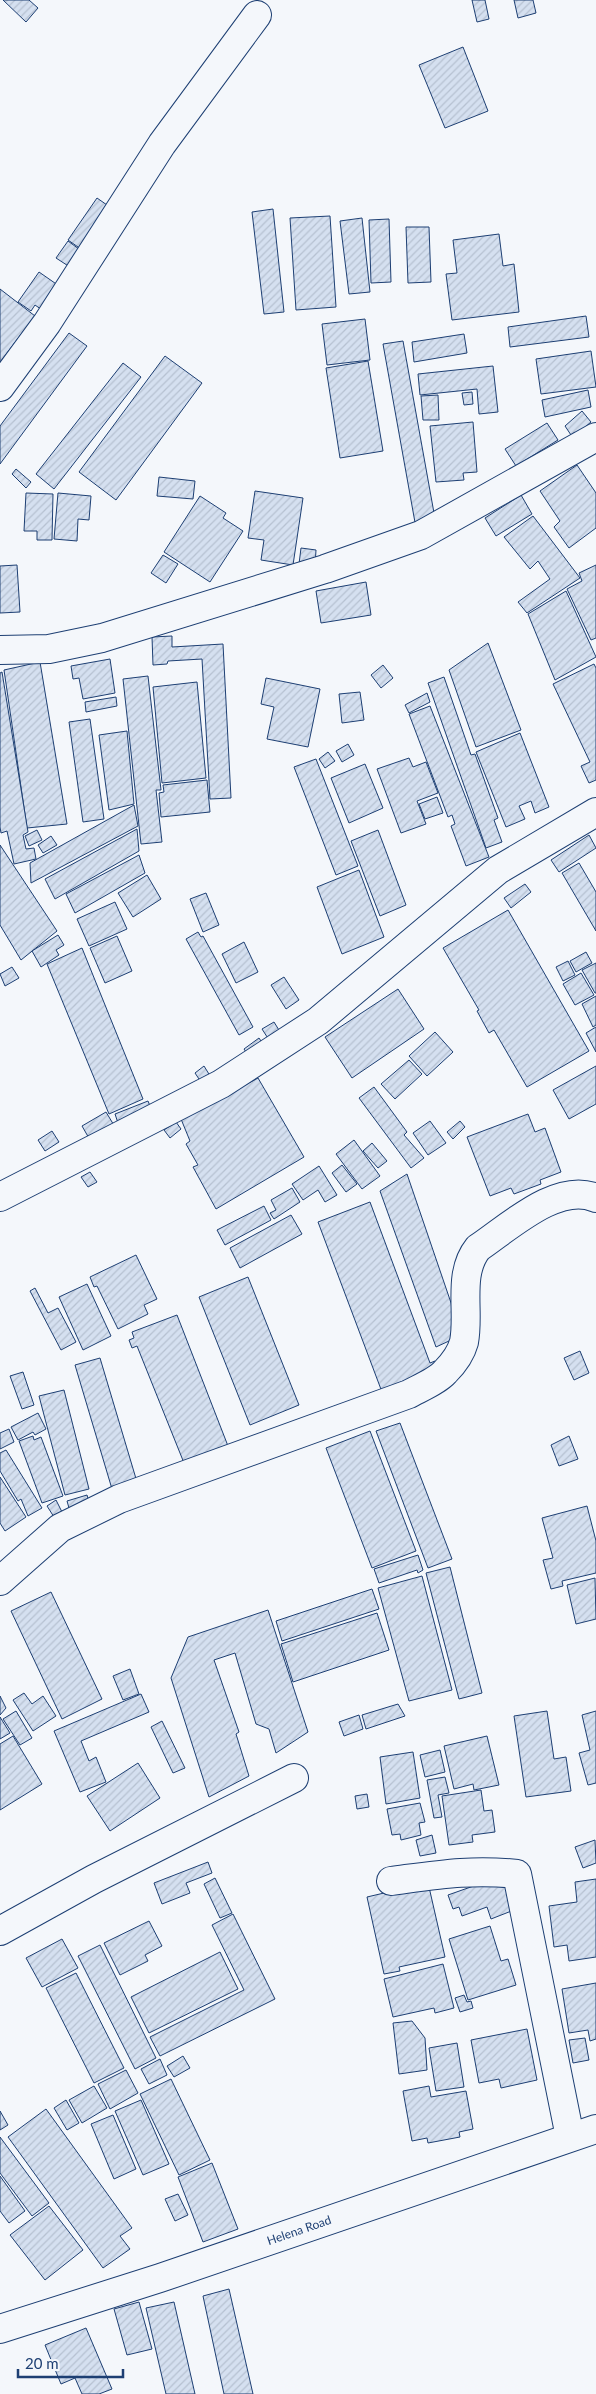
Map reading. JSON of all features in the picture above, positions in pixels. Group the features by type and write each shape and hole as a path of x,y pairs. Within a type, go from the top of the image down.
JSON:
{"street":[{"path":"0,387 47,323 162,144 257,15"},
{"path":"0,650 49,649 102,638 325,569 421,535 596,437"},
{"path":"0,1197 230,1079 318,1021 498,870 596,812"},
{"path":"0,1581 60,1528 119,1499 409,1394 444,1374 456,1359 464,1343 467,1274 470,1258 478,1248 543,1204 570,1194 596,1198"},
{"path":"0,1931 94,1879 294,1778"},
{"path":"391,1881 458,1872 483,1871 517,1874 570,2136"},
{"name":"Helena Road","path":"0,2329 169,2275 596,2128"}],"building":[{"path":"3,0 29,0 38,8 26,22"},
{"path":"472,0 485,0 489,19 477,22"},
{"path":"514,0 533,0 536,13 518,18"},
{"path":"463,47 488,111 445,128 419,65"},
{"path":"97,198 117,212 88,254 68,240"},
{"path":"273,209 284,312 264,314 252,212"},
{"path":"330,216 336,307 296,310 290,218"},
{"path":"362,218 370,292 349,294 340,221"},
{"path":"389,219 391,282 371,283 369,220"},
{"path":"406,227 429,227 431,282 408,283"},
{"path":"499,234 503,266 514,264 519,312 452,320 446,274 457,273 453,240"},
{"path":"68,241 87,255 76,271 56,258"},
{"path":"39,272 62,288 45,312 35,305 31,311 18,302"},
{"path":"0,289 35,316 0,362"},
{"path":"586,316 589,337 510,347 508,327"},
{"path":"365,319 370,360 327,365 322,324"},
{"path":"69,333 87,346 0,464 0,426"},
{"path":"464,334 467,353 414,362 412,342"},
{"path":"403,341 436,524 416,528 383,344"},
{"path":"591,351 596,387 541,394 536,359"},
{"path":"165,356 202,383 116,500 79,472"},
{"path":"368,361 383,451 340,458 326,368"},
{"path":"123,363 141,377 54,489 36,474"},
{"path":"493,366 498,412 479,414 477,389 420,395 418,374"},
{"path":"588,390 591,407 545,417 542,400"},
{"path":"472,392 473,404 464,405 462,393"},
{"path":"438,395 439,420 423,420 421,396"},
{"path":"582,411 591,422 577,434 575,432 571,435 565,426"},
{"path":"473,422 477,472 463,473 464,480 436,482 430,426"},
{"path":"547,423 558,440 516,466 505,449"},
{"path":"577,465 596,493 596,528 569,548 554,527 560,521 540,491"},
{"path":"16,469 31,482 26,488 12,474"},
{"path":"159,477 195,481 193,499 157,496"},
{"path":"255,491 303,498 293,565 261,560 264,540 248,538"},
{"path":"26,493 53,494 52,540 37,540 37,531 24,531"},
{"path":"58,493 91,496 89,520 78,519 77,541 54,539"},
{"path":"521,495 532,514 496,536 485,518"},
{"path":"200,496 226,513 223,518 243,531 210,582 164,552"},
{"path":"533,516 580,578 527,613 518,602 550,579 538,561 530,569 504,537"},
{"path":"301,548 316,550 315,566 299,564"},
{"path":"163,555 178,564 166,583 151,573"},
{"path":"17,565 20,612 0,613 0,566"},
{"path":"596,565 596,638 591,640 567,589 582,581 579,573"},
{"path":"366,582 371,615 321,623 316,591"},
{"path":"566,591 596,657 555,680 528,614"},
{"path":"172,636 172,647 223,644 231,798 210,799 202,659 168,661 167,664 153,665 152,637"},
{"path":"488,643 521,730 476,747 449,670"},
{"path":"110,659 115,693 83,699 79,678 73,679 71,666"},
{"path":"40,662 67,824 27,828 4,670"},
{"path":"594,664 596,668 596,780 589,783 581,766 590,762 553,684"},
{"path":"383,665 393,678 381,688 371,675"},
{"path":"2,672 28,832 23,835 26,849 34,848 36,859 14,864 7,831 1,833 0,827 0,673"},
{"path":"148,676 161,790 156,790 162,842 141,844 123,679"},
{"path":"444,677 471,755 475,754 498,818 494,820 502,842 486,848 428,683"},
{"path":"266,678 320,689 308,747 267,739 274,707 261,704"},
{"path":"197,682 206,778 162,783 153,687"},
{"path":"360,692 364,720 342,723 339,694"},
{"path":"427,693 430,702 409,713 405,705"},
{"path":"116,697 117,706 86,712 85,702"},
{"path":"430,706 489,857 466,866 451,826 455,824 452,815 448,817 409,714"},
{"path":"90,719 104,819 83,822 69,722"},
{"path":"127,731 134,804 109,810 99,735"},
{"path":"520,733 549,807 535,813 531,801 519,806 525,819 506,827 476,752"},
{"path":"348,744 354,755 342,762 336,751"},
{"path":"328,752 335,761 325,768 319,759"},
{"path":"409,758 413,767 426,762 438,793 417,801 426,824 401,833 377,769"},
{"path":"316,759 358,866 336,875 294,767"},
{"path":"365,764 383,808 349,823 331,778"},
{"path":"207,780 210,812 161,817 159,793 164,792 163,785"},
{"path":"437,797 443,813 425,819 419,804"},
{"path":"134,805 138,826 31,883 30,863"},
{"path":"137,829 139,851 55,899 45,879"},
{"path":"37,830 42,840 29,846 25,836"},
{"path":"378,830 406,905 380,916 351,841"},
{"path":"589,835 596,848 559,872 551,860"},
{"path":"51,836 57,845 43,853 38,845"},
{"path":"0,845 57,931 21,960 0,925"},
{"path":"139,855 145,873 75,913 66,894"},
{"path":"579,863 596,892 596,931 562,873"},
{"path":"359,870 384,937 342,954 317,887"},
{"path":"147,875 161,899 133,917 118,893"},
{"path":"525,884 531,892 511,908 504,898"},
{"path":"206,893 219,925 203,932 190,899"},
{"path":"115,902 127,929 89,946 77,919"},
{"path":"508,910 589,1051 527,1087 494,1030 489,1033 477,1011 479,1010 443,948"},
{"path":"198,932 201,937 203,936 253,1027 239,1035 186,939"},
{"path":"58,935 64,945 56,950 59,955 41,967 32,951"},
{"path":"117,936 132,971 105,983 90,948"},
{"path":"244,942 258,972 236,983 222,954"},
{"path":"82,948 143,1099 109,1114 47,964"},
{"path":"586,952 592,963 576,972 570,961"},
{"path":"568,961 575,975 563,981 556,967"},
{"path":"596,963 596,993 595,993 582,970"},
{"path":"12,967 19,978 5,986 0,974"},
{"path":"581,973 594,995 575,1005 563,984"},
{"path":"284,977 299,1000 286,1009 271,985"},
{"path":"398,989 424,1029 352,1078 325,1037"},
{"path":"596,996 596,1025 593,1027 582,1004"},
{"path":"274,1022 282,1035 271,1043 262,1029"},
{"path":"596,1027 596,1052 586,1033"},
{"path":"435,1032 453,1052 427,1076 409,1056"},
{"path":"259,1038 265,1047 250,1058 244,1049"},
{"path":"409,1060 422,1074 395,1099 381,1084"},
{"path":"204,1066 212,1079 203,1085 195,1073"},
{"path":"596,1066 596,1104 569,1119 553,1090"},
{"path":"258,1078 304,1157 216,1209 193,1167 198,1165 186,1144 190,1141 181,1119"},
{"path":"374,1087 407,1132 404,1135 424,1158 411,1168 359,1098"},
{"path":"148,1101 153,1113 119,1126 115,1114"},
{"path":"106,1112 115,1127 90,1140 82,1126"},
{"path":"528,1114 535,1132 545,1128 561,1172 540,1180 541,1184 514,1194 511,1188 490,1196 467,1137"},
{"path":"430,1121 446,1143 428,1155 413,1133"},
{"path":"460,1121 465,1127 453,1139 447,1132"},
{"path":"176,1122 181,1129 170,1138 164,1130"},
{"path":"52,1131 59,1142 45,1151 38,1140"},
{"path":"354,1140 380,1176 362,1189 336,1154"},
{"path":"372,1143 387,1161 378,1168 363,1151"},
{"path":"342,1165 357,1184 346,1192 332,1173"},
{"path":"319,1166 337,1195 325,1202 318,1190 303,1200 292,1184"},
{"path":"90,1172 97,1182 88,1187 81,1177"},
{"path":"407,1174 462,1335 436,1347 380,1191"},
{"path":"292,1188 300,1202 274,1219 270,1213 276,1210 271,1200"},
{"path":"370,1202 430,1363 435,1361 439,1370 382,1392 318,1222"},
{"path":"264,1206 271,1220 225,1245 217,1230"},
{"path":"291,1215 302,1234 240,1268 230,1248"},
{"path":"136,1255 157,1299 144,1305 148,1314 118,1329 97,1286 94,1287 90,1277"},
{"path":"248,1277 299,1405 250,1425 199,1297"},
{"path":"87,1284 111,1336 83,1350 59,1297"},
{"path":"35,1288 48,1313 58,1308 76,1342 61,1350 30,1291"},
{"path":"177,1315 228,1446 184,1463 137,1346 132,1348 129,1340 134,1338 132,1332"},
{"path":"580,1351 589,1373 574,1380 564,1358"},
{"path":"100,1358 137,1482 112,1489 75,1365"},
{"path":"23,1372 34,1405 22,1409 10,1376"},
{"path":"64,1390 89,1489 65,1495 39,1396"},
{"path":"38,1413 46,1429 35,1435 33,1432 18,1440 11,1427"},
{"path":"400,1423 452,1559 428,1568 376,1431"},
{"path":"9,1429 14,1442 0,1449 0,1433"},
{"path":"370,1431 416,1551 372,1568 326,1448"},
{"path":"33,1436 34,1440 41,1437 63,1496 42,1503 19,1441"},
{"path":"569,1436 578,1459 559,1466 551,1445"},
{"path":"6,1450 42,1508 28,1516 21,1499 18,1501 0,1471 0,1453"},
{"path":"0,1477 26,1517 5,1531 0,1523"},
{"path":"87,1495 91,1509 71,1515 67,1501"},
{"path":"56,1500 62,1512 54,1517 47,1506"},
{"path":"587,1506 596,1541 596,1573 562,1581 563,1586 551,1589 543,1560 553,1558 542,1518"},
{"path":"418,1555 423,1570 418,1573 417,1570 379,1583 374,1569"},
{"path":"450,1567 482,1693 459,1699 426,1573"},
{"path":"422,1576 452,1690 409,1701 378,1588"},
{"path":"595,1578 596,1619 576,1624 567,1585"},
{"path":"372,1589 379,1609 282,1641 276,1621"},
{"path":"51,1592 102,1699 62,1719 11,1611"},
{"path":"268,1610 308,1732 276,1753 269,1729 256,1724 235,1653 214,1660 239,1732 236,1734 249,1776 209,1797 171,1678 188,1637"},
{"path":"377,1613 389,1650 293,1682 281,1644"},
{"path":"130,1669 139,1694 123,1700 113,1676"},
{"path":"24,1693 32,1704 43,1696 56,1716 33,1731 13,1700"},
{"path":"141,1694 149,1712 81,1741 89,1761 96,1757 106,1782 80,1792 54,1731"},
{"path":"0,1696 6,1708 0,1715"},
{"path":"398,1704 405,1716 366,1729 362,1715"},
{"path":"16,1711 32,1738 20,1745 3,1719"},
{"path":"547,1711 554,1759 566,1757 571,1791 526,1797 514,1716"},
{"path":"596,1711 596,1783 588,1785 579,1753 590,1750 582,1715"},
{"path":"359,1715 363,1729 344,1736 339,1722"},
{"path":"0,1717 10,1733 0,1739"},
{"path":"162,1721 185,1768 173,1773 151,1727"},
{"path":"13,1736 42,1784 0,1810 0,1744"},
{"path":"487,1736 499,1785 474,1790 473,1784 454,1789 444,1746"},
{"path":"440,1750 445,1772 425,1777 420,1755"},
{"path":"413,1752 420,1798 386,1804 380,1757"},
{"path":"138,1763 160,1798 110,1831 87,1796"},
{"path":"445,1777 449,1793 438,1795 442,1817 434,1818 427,1780"},
{"path":"481,1790 484,1811 492,1810 495,1832 472,1835 473,1842 449,1845 442,1796"},
{"path":"367,1794 369,1807 357,1809 355,1796"},
{"path":"420,1803 425,1822 419,1823 421,1835 401,1840 400,1834 392,1835 387,1809"},
{"path":"432,1835 436,1853 420,1856 416,1840"},
{"path":"595,1840 596,1863 583,1868 575,1847"},
{"path":"208,1862 212,1873 186,1883 190,1893 162,1904 154,1883"},
{"path":"502,1876 514,1910 491,1919 487,1907 462,1916 459,1907 453,1909 448,1895"},
{"path":"215,1878 232,1913 220,1918 204,1884"},
{"path":"596,1879 596,1957 569,1961 567,1945 554,1947 549,1906 577,1902 575,1882"},
{"path":"414,1886 429,1887 445,1957 399,1967 400,1971 384,1974 367,1897"},
{"path":"233,1914 275,1999 160,2056 150,2037 244,1990 212,1925"},
{"path":"149,1921 162,1946 145,1955 148,1961 120,1975 104,1943"},
{"path":"490,1926 501,1961 508,1959 516,1985 468,2000 449,1939"},
{"path":"62,1939 78,1968 42,1987 26,1958"},
{"path":"100,1945 156,2058 135,2069 78,1956"},
{"path":"220,1952 238,1989 149,2033 131,1997"},
{"path":"443,1964 454,2008 435,2013 434,2008 393,2017 384,1979"},
{"path":"76,1973 124,2068 94,2083 46,1988"},
{"path":"596,1983 596,2039 590,2041 588,2030 569,2033 562,1989"},
{"path":"464,1995 467,2002 471,2001 473,2008 460,2012 455,1998"},
{"path":"412,2021 425,2038 427,2070 399,2074 393,2023"},
{"path":"527,2029 537,2080 501,2088 499,2079 479,2083 471,2040"},
{"path":"585,2038 589,2060 573,2063 569,2040"},
{"path":"457,2043 464,2087 436,2091 429,2048"},
{"path":"183,2056 190,2068 174,2077 167,2066"},
{"path":"160,2059 167,2075 149,2084 141,2069"},
{"path":"126,2070 138,2093 110,2109 98,2084"},
{"path":"171,2079 210,2160 179,2175 140,2094"},
{"path":"94,2086 107,2108 82,2123 69,2100"},
{"path":"429,2086 431,2097 466,2091 473,2129 459,2132 460,2137 428,2143 427,2138 412,2141 403,2091"},
{"path":"66,2100 79,2123 67,2130 54,2108"},
{"path":"141,2100 169,2164 143,2175 115,2111"},
{"path":"46,2109 132,2228 120,2236 130,2249 103,2268 8,2137"},
{"path":"0,2111 8,2125 0,2130"},
{"path":"113,2115 136,2169 114,2179 91,2124"},
{"path":"0,2137 49,2203 32,2216 0,2173"},
{"path":"212,2163 238,2229 203,2242 178,2177"},
{"path":"0,2176 25,2211 9,2223 0,2211"},
{"path":"178,2194 188,2215 175,2221 165,2199"},
{"path":"49,2206 83,2250 45,2280 10,2235"},
{"path":"229,2289 253,2394 224,2394 203,2296"},
{"path":"139,2302 152,2349 127,2355 114,2309"},
{"path":"174,2302 195,2394 166,2394 146,2308"},
{"path":"86,2328 112,2389 99,2394 82,2394 75,2378 61,2384 45,2345"}]}
